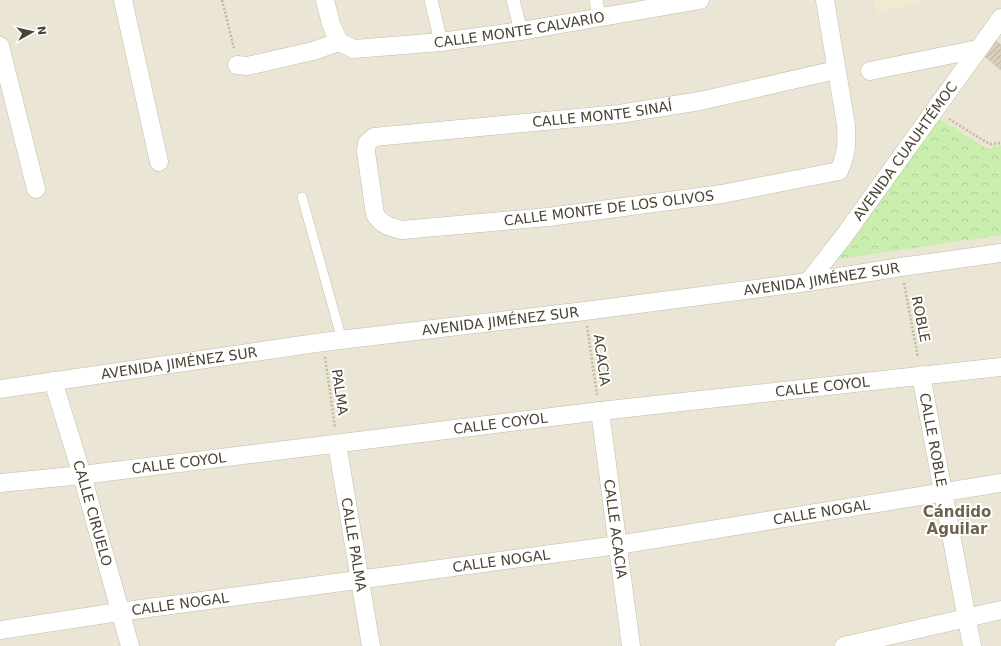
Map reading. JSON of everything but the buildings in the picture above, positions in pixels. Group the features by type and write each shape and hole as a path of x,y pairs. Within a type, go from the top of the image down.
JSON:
{"street":[{"path":"122,0 159,162"},
{"path":"237,65 255,65 313,51 339,42 331,24 326,0"},
{"path":"431,0 441,42"},
{"path":"513,0 521,31"},
{"path":"596,0 600,17"},
{"path":"825,0 836,70"},
{"name":"CALLE MONTE CALVARIO","path":"339,42 354,49 441,42 521,31 693,1"},
{"name":"AVENIDA CUAUHTÉMOC","path":"808,282 848,230 1001,18"},
{"path":"0,46 36,189"},
{"path":"870,71 978,49"},
{"name":"CALLE MONTE SINAÍ","path":"379,221 375,214 366,152 367,143 374,137 619,114 700,100 836,70"},
{"name":"CALLE MONTE DE LOS OLIVOS","path":"379,221 386,226 402,230 548,217 722,194 839,171 846,155 847,143 846,125 836,70"},
{"name":"AVENIDA JIMÉNEZ SUR","path":"0,389 322,342 585,311 808,282 1001,253"},
{"name":"CALLE COYOL","path":"0,483 82,475 600,411 1001,367"},
{"name":"CALLE ROBLE","path":"921,375 972,646"},
{"name":"CALLE CIRUELO","path":"53,381 82,475 119,612 130,646"},
{"name":"CALLE ACACIA","path":"600,411 631,646"},
{"name":"CALLE PALMA","path":"337,444 371,646"},
{"name":"CALLE NOGAL","path":"0,630 119,612 618,545 1001,483"},
{"path":"844,646 1001,610"}],"lane":[{"path":"302,197 342,340"}],"path":[{"path":"222,0 237,65"},
{"path":"934,110 986,142 991,144 1001,143"},
{"name":"ROBLE","path":"901,267 921,375"},
{"name":"ACACIA","path":"585,311 600,411"},
{"name":"PALMA","path":"322,342 337,444"}],"shaded area":[{"path":"0,0 1001,0 1001,646 0,646"},
{"path":"873,0 926,0 877,13"}],"green space":[{"path":"935,116 987,149 1001,145 1001,235 832,260"}],"district":[{"name":"Cándido Aguilar","path":"957,520"}]}
